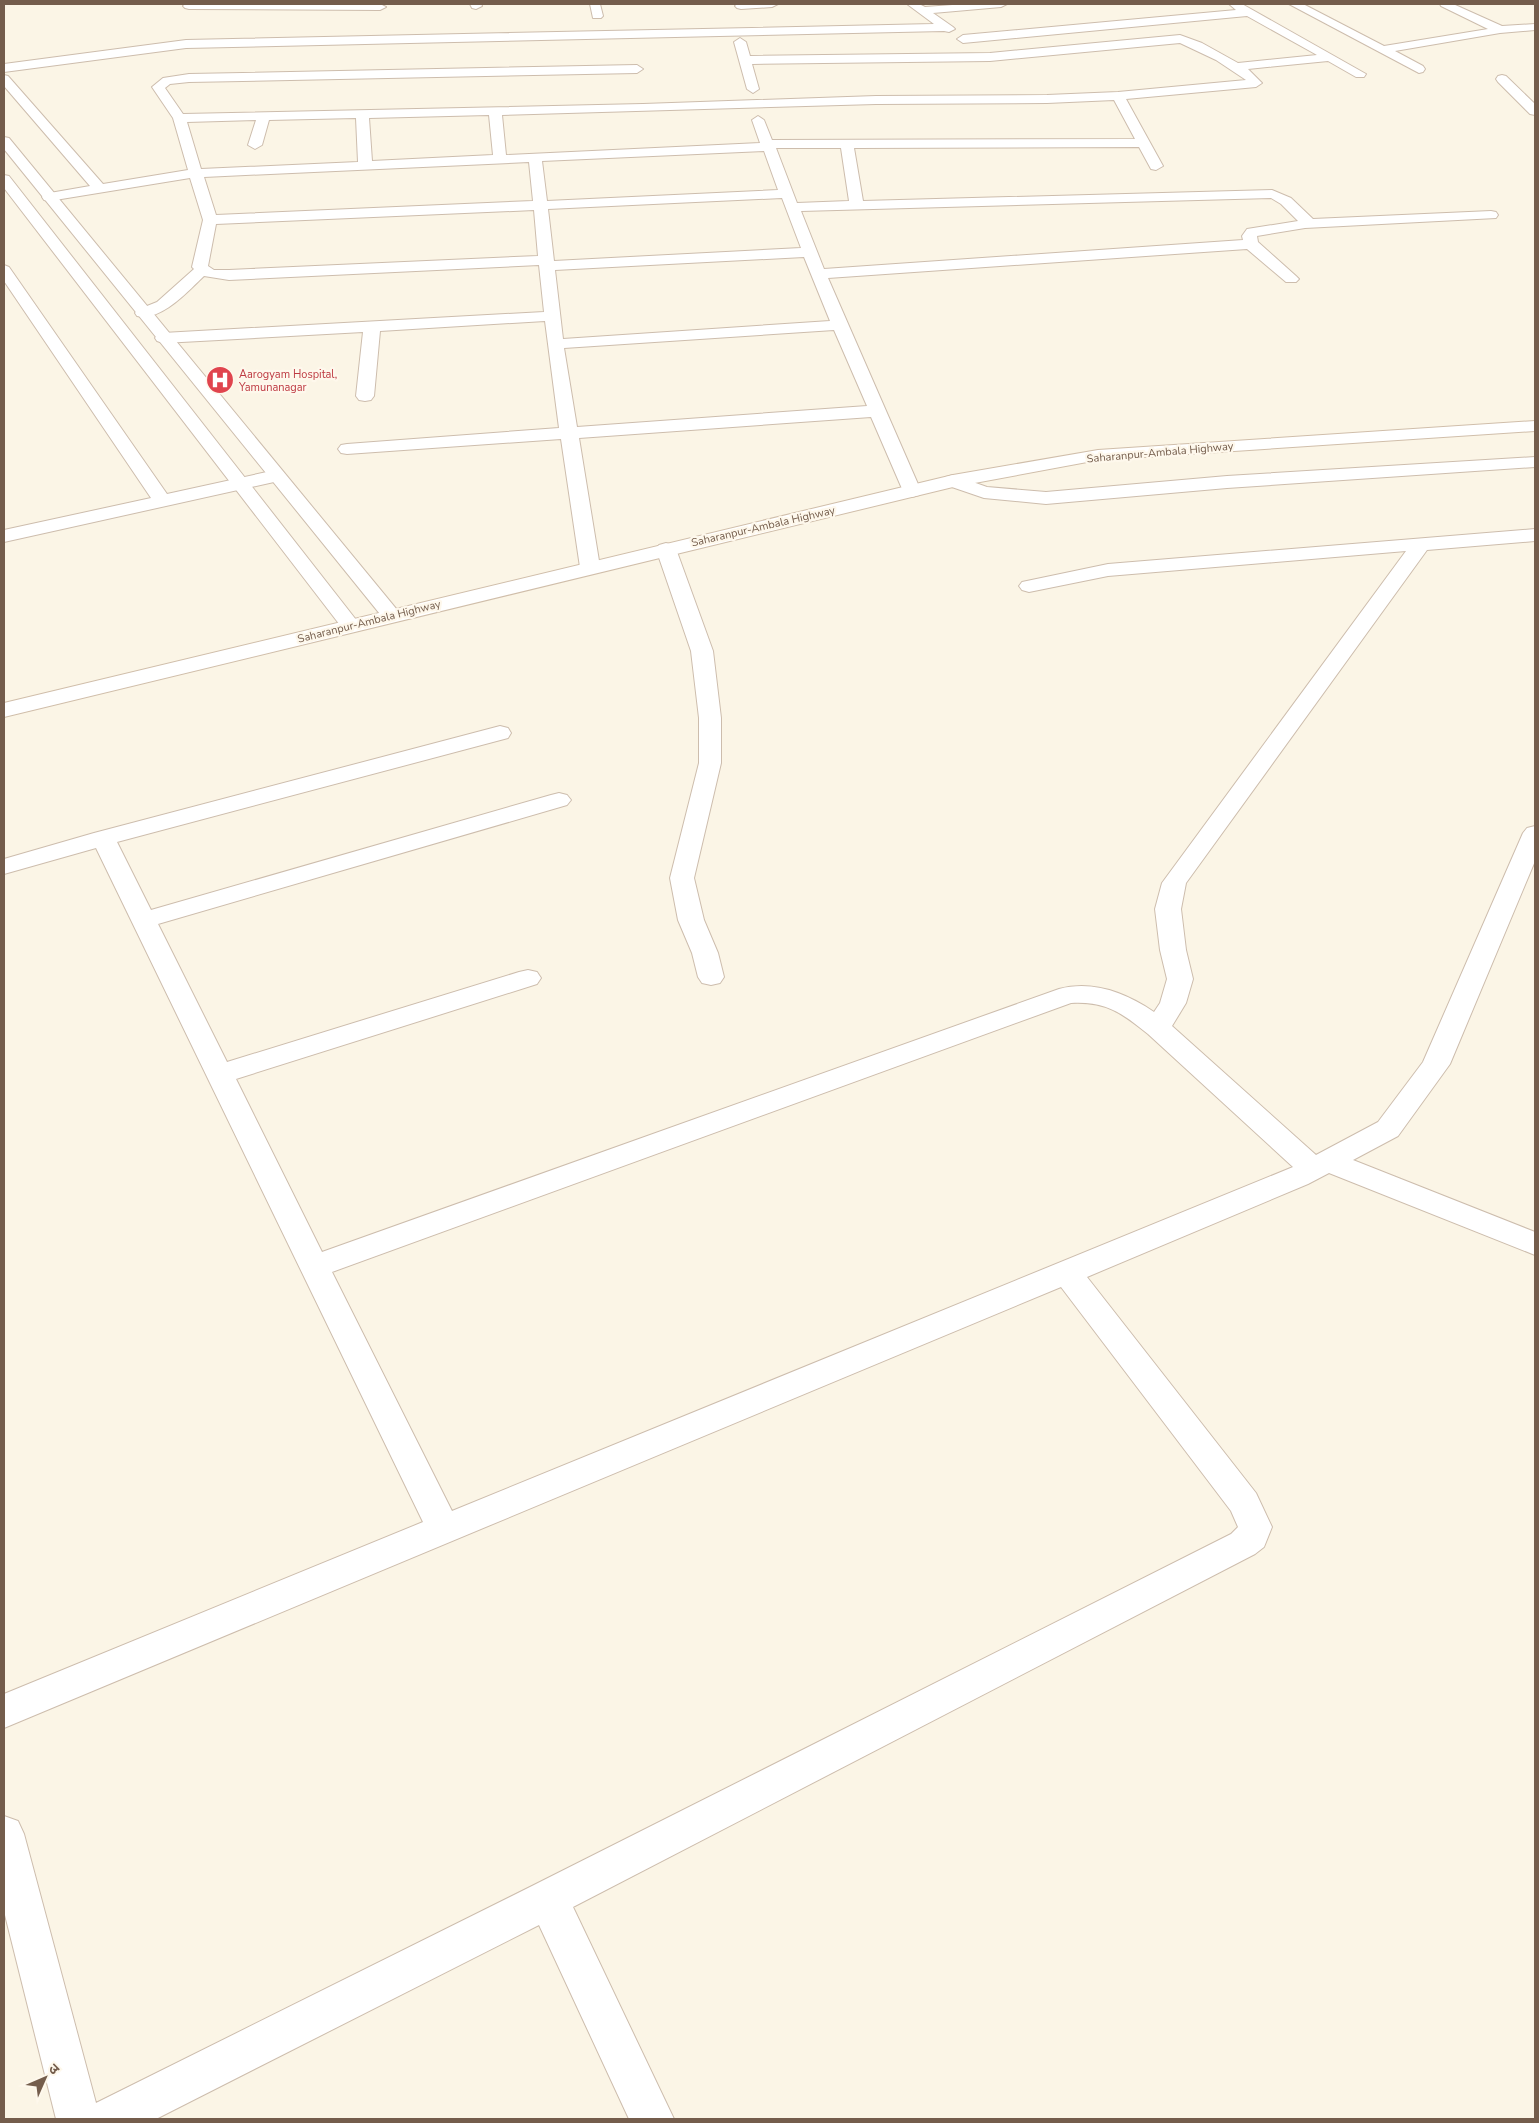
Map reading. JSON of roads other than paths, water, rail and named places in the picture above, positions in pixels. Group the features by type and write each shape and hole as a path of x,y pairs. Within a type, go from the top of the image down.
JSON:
{"street":[{"path":"595,4 597,16"},
{"path":"741,6 772,4"},
{"path":"917,7 1001,4"},
{"path":"1234,4 1360,74"},
{"path":"1295,4 1418,69"},
{"path":"1445,4 1500,30"},
{"path":"189,6 380,9"},
{"path":"917,7 990,57"},
{"path":"1144,12 1159,20"},
{"path":"963,39 1249,12"},
{"path":"4,68 186,44 402,43 631,38 737,31 946,27"},
{"path":"1382,50 1500,30 1535,27"},
{"path":"737,31 753,89"},
{"path":"180,118 495,112 642,104 1047,99 1118,96 1247,86 1256,83 1235,67 1210,52 1190,41 1180,39 990,57 745,60"},
{"path":"1285,45 1304,43"},
{"path":"1210,52 1229,50"},
{"path":"1235,67 1330,57"},
{"path":"202,270 200,267 210,220 180,118 158,87 161,84 189,78 398,70 637,69"},
{"path":"393,114 398,70"},
{"path":"4,79 100,189"},
{"path":"1502,79 1534,109"},
{"path":"1118,96 1156,166"},
{"path":"495,112 500,159"},
{"path":"362,114 365,165"},
{"path":"255,145 263,117"},
{"path":"758,120 818,274 912,491"},
{"path":"4,142 391,615"},
{"path":"49,197 196,173 768,146 1145,143"},
{"path":"847,144 857,206"},
{"path":"535,158 555,344 590,567"},
{"path":"4,179 350,626"},
{"path":"210,220 540,205 790,201 857,206 1272,194 1281,197 1290,204 1306,220 1305,224"},
{"path":"1291,279 1251,244 1249,236 1252,232 1305,224 1491,215"},
{"path":"818,274 1251,244"},
{"path":"202,270 213,274 229,275 546,264 810,252"},
{"path":"4,270 162,501"},
{"path":"143,313 162,305 202,270"},
{"path":"163,338 552,316"},
{"path":"555,344 840,325"},
{"path":"365,396 372,326"},
{"path":"347,449 568,432 877,412"},
{"name":"Saharanpur-Ambala Highway","path":"4,710 391,615 953,481 1098,455 1535,426"},
{"path":"953,481 984,492 1046,498 1227,482 1535,462"},
{"path":"4,536 276,476"},
{"path":"1030,586 1108,570 1535,535"},
{"path":"1158,1028 1173,1004 1180,979 1173,950 1168,909 1174,883 1421,544"},
{"path":"666,549 702,651 710,718 710,763 682,878 691,920 705,953 711,977"},
{"path":"4,867 103,838 500,733"},
{"path":"144,920 559,800"},
{"path":"4,1711 1298,1177 1388,1129 1436,1064 1535,832"},
{"path":"103,838 444,1530"},
{"path":"220,1074 528,978"},
{"path":"315,1266 1068,995 1095,994 1116,1001 1158,1028 1320,1165 1535,1244"},
{"path":"110,2119 548,1899 1234,1549 1252,1537 1255,1527 1244,1503 1066,1272"},
{"path":"4,1834 78,2119"},
{"path":"548,1899 652,2119"}],"place":[{"name":"Aarogyam Hospital, Yamunanagar","path":"220,380"}]}
